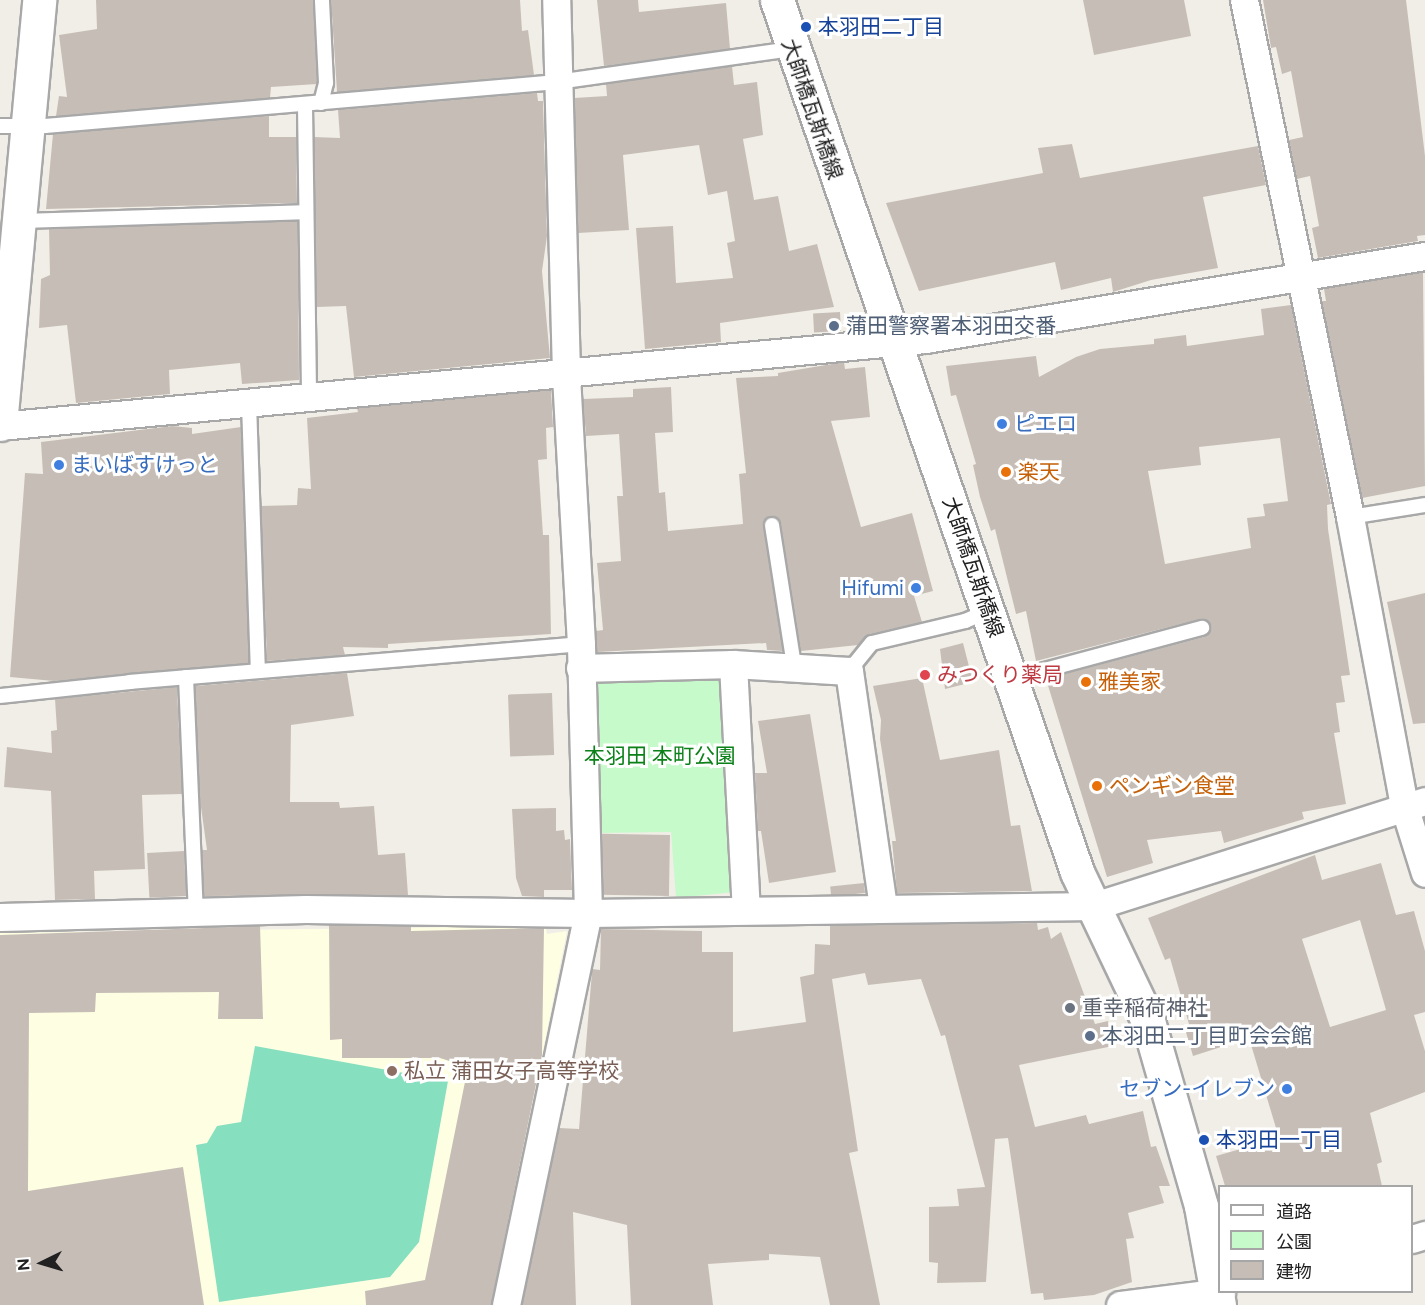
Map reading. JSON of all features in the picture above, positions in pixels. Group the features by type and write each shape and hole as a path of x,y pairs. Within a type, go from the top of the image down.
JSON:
{"street":[{"path":"39,0 15,126 21,221 0,425 895,343 1425,256"},
{"path":"506,1305 588,913 581,656 566,373 556,0"},
{"name":"大師橋瓦斯橋線","path":"777,0 1077,872 1148,1021 1199,1196 1218,1291"},
{"path":"1244,0 1350,517 1414,804 1425,873"},
{"path":"581,656 794,665 849,671 883,908"},
{"path":"733,664 746,910"},
{"path":"0,917 196,912 588,913 1094,906 1414,804"},
{"path":"1120,1305 1219,1296"}],"lane":[{"path":"321,102 326,83 322,0"},
{"path":"15,126 305,106 321,102 557,82 792,49"},
{"path":"305,106 304,212 309,397"},
{"path":"21,221 304,212"},
{"path":"249,403 258,671"},
{"path":"1350,517 1425,505"},
{"path":"772,525 794,665"},
{"path":"849,671 872,643 965,621 988,611"},
{"path":"1011,679 1202,628"},
{"path":"0,696 258,671 581,656"},
{"path":"186,677 196,912"}],"shaded area":[{"name":"私立 蒲田女子高等学校","path":"545,926 547,934 567,931 492,1305 0,1305 0,933"}],"green space":[{"name":"本羽田 本町公園","path":"711,671 721,680 735,892 676,898 671,832 595,833 593,681"},
{"path":"255,1046 448,1081 419,1242 390,1277 219,1302 196,1145 207,1143 217,1126 241,1122"}],"building":[{"path":"96,0 313,0 317,84 271,87 270,98 56,116 59,96 67,97 59,35 97,29"},
{"path":"331,0 520,0 522,31 528,30 534,75 337,92"},
{"path":"597,0 638,0 639,12 726,3 730,49 604,66"},
{"path":"1083,0 1184,0 1191,36 1094,55"},
{"path":"1263,0 1406,0 1425,156 1425,235 1417,236 1418,241 1318,258 1312,228 1319,226 1310,176 1297,179 1289,140 1303,137 1291,71 1282,74 1276,47 1271,48"},
{"path":"732,66 734,85 757,82 763,135 743,139 754,200 778,196 789,251 817,244 834,307 720,323 721,342 645,349 636,228 673,226 676,283 733,278 727,243 735,241 727,191 708,195 699,145 623,155 629,230 578,233 574,98 607,96 606,84"},
{"path":"537,93 538,101 543,101 547,236 542,271 550,358 354,377 346,306 317,307 314,137 340,138 338,110"},
{"path":"269,116 269,137 296,137 297,203 46,209 53,134"},
{"path":"1072,144 1080,178 1258,146 1266,185 1203,197 1218,268 1151,280 1113,292 1111,278 1061,290 1055,262 919,291 886,203 1043,173 1038,148"},
{"path":"298,221 299,380 242,384 240,363 169,370 170,394 76,403 67,325 39,328 41,279 50,275 49,229"},
{"path":"1423,272 1425,486 1362,498 1322,301 1326,301 1324,289"},
{"path":"1291,305 1331,504 1327,505 1328,529 1350,675 1341,676 1345,702 1336,703 1340,732 1334,733 1346,804 1302,812 1304,819 1224,843 1221,831 1147,840 1153,863 1107,877 1046,679 1204,637 1210,625 1200,619 1036,661 1026,611 1016,614 995,529 991,531 980,497 973,465 976,464 956,395 951,396 946,366 1036,356 1039,377 1076,357 1100,349 1154,344 1154,339 1186,335 1187,346 1264,335 1261,309","holes":["1280,438 1288,501 1263,504 1265,516 1247,518 1251,548 1165,564 1148,471 1201,465 1199,447"]},
{"path":"840,312 841,331 814,332 813,313"},
{"path":"844,362 845,369 865,367 870,417 831,421 861,527 912,513 933,591 914,596 922,622 870,634 858,645 801,651 781,524 771,516 763,526 783,651 767,650 766,643 597,652 596,631 603,630 597,563 621,561 617,496 623,496 619,434 586,436 583,399 633,397 633,389 671,387 673,432 655,433 659,493 665,492 668,531 743,524 739,474 746,473 736,378 778,376 778,373"},
{"path":"551,390 553,427 546,428 547,459 538,460 543,535 549,535 551,634 388,644 388,648 343,647 345,655 267,661 261,506 297,505 298,488 311,489 307,418 358,412 357,408"},
{"path":"172,426 192,428 192,434 241,427 249,663 54,681 10,677 25,473 43,474 41,442"},
{"path":"1425,593 1425,723 1413,724 1387,602"},
{"path":"963,643 973,682 945,689 940,649"},
{"path":"347,673 354,716 291,725 290,802 339,802 340,808 374,806 378,855 405,853 408,895 204,896 202,850 207,850 200,800 195,686"},
{"path":"922,678 940,760 999,750 1011,826 1020,825 1032,891 897,893 892,841 896,841 880,739 881,720 873,686"},
{"path":"177,687 182,794 142,795 145,869 94,871 95,899 55,900 51,791 4,787 7,747 52,753 51,731 57,730 55,699"},
{"path":"552,693 554,755 510,756 508,695"},
{"path":"810,714 836,872 769,883 761,831 758,831 755,773 767,773 758,721"},
{"path":"556,808 556,831 564,830 565,840 570,839 572,890 544,890 544,897 522,896 516,878 512,809"},
{"path":"602,834 670,835 669,896 601,895"},
{"path":"184,851 186,896 149,898 147,853"},
{"path":"1315,855 1322,880 1381,863 1396,915 1414,911 1425,951 1425,1012 1414,1015 1425,1051 1425,1092 1370,1113 1382,1162 1377,1164 1382,1185 1225,1185 1216,1156 1279,1138 1249,1038 1193,1056 1185,1029 1189,1024 1170,958 1165,960 1148,918","holes":["1360,920 1386,1010 1330,1027 1302,939"]},
{"path":"864,883 865,893 831,896 830,887"},
{"path":"1037,923 1038,930 1048,927 1051,939 1061,932 1095,1024 1108,1021 1113,1046 1019,1065 1035,1127 1086,1115 1089,1124 1143,1111 1151,1147 1156,1146 1170,1186 1159,1186 1164,1203 1128,1213 1134,1238 1126,1239 1132,1282 1094,1295 1044,1300 1043,1293 1031,1294 1008,1138 995,1139 986,1282 937,1283 938,1263 929,1262 929,1207 959,1206 957,1189 985,1187 945,1035 941,1036 921,979 868,985 865,973 832,979 858,1151 849,1153 880,1305 830,1305 820,1257 769,1254 769,1260 708,1264 713,1305 631,1305 627,1225 573,1212 576,1305 522,1305 559,1128 579,1129 592,969 600,970 601,929 702,931 702,952 733,952 733,1032 806,1022 800,977 814,974 815,944 830,945 830,925"},
{"path":"329,925 411,926 411,931 544,928 542,1055 491,1305 366,1305 365,1291 425,1280 468,1067 440,1058 342,1058 342,1039 330,1040"},
{"path":"260,926 263,1019 218,1019 219,992 96,993 95,1012 29,1013 28,1191 183,1167 204,1305 0,1305 0,935"}],"place":[{"name":"本羽田二丁目","path":"806,27"},
{"name":"蒲田警察署本羽田交番","path":"834,326"},
{"name":"ピエロ","path":"1002,424"},
{"name":"まいばすけっと","path":"59,465"},
{"name":"楽天","path":"1006,472"},
{"name":"Hifumi","path":"916,588"},
{"name":"みつくり薬局","path":"925,675"},
{"name":"雅美家","path":"1086,682"},
{"name":"ペンギン食堂","path":"1097,786"},
{"name":"重幸稲荷神社","path":"1070,1008"},
{"name":"本羽田二丁目町会会館","path":"1090,1036"},
{"name":"私立 蒲田女子高等学校","path":"392,1071"},
{"name":"セブン-イレブン","path":"1287,1089"},
{"name":"本羽田一丁目","path":"1204,1140"}]}
